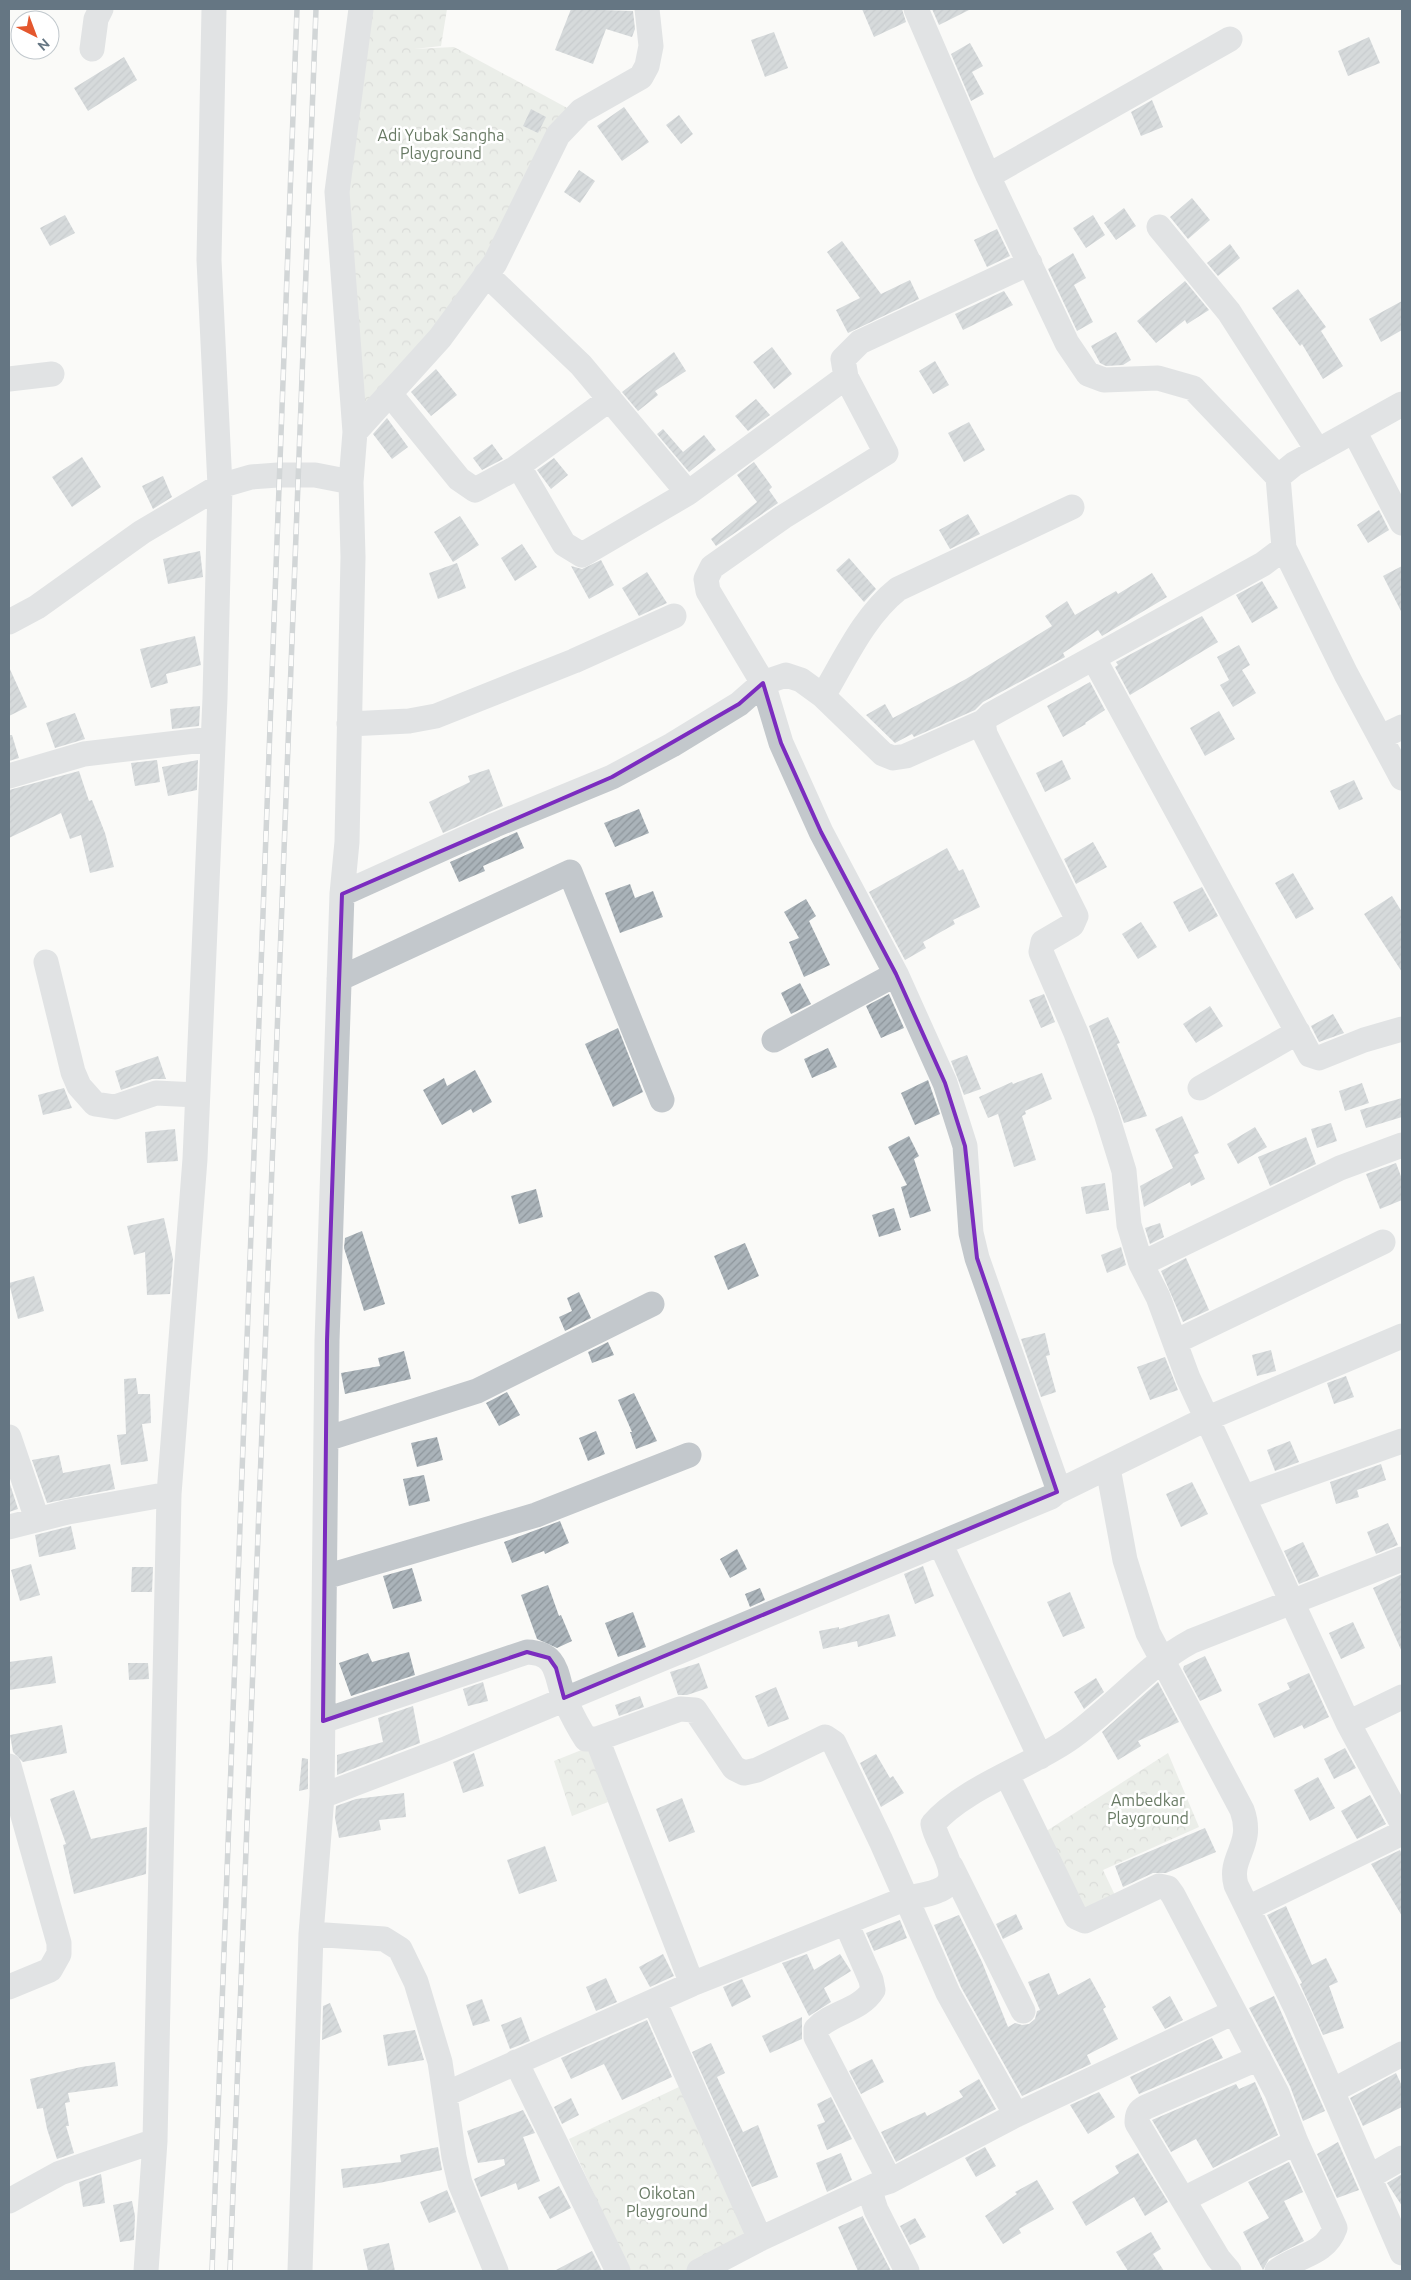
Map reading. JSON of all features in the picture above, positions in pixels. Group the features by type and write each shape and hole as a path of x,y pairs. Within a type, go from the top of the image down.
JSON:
{"street":[{"path":"92,49 96,18 101,9"},
{"path":"146,2271 155,2141 169,1494 195,1159 220,486 209,260 214,9"},
{"path":"300,2271 311,1934 322,1796 327,1341 342,894 347,842 353,557 351,482 355,432 337,192 361,9"},
{"path":"355,432 440,338 495,263 558,135 581,111 641,77 647,66 651,46 647,9"},
{"path":"916,9 988,176 1068,343 1088,374 1104,380 1158,378 1193,388 1278,477 1284,548 1346,674 1391,732 1402,778"},
{"path":"988,176 1230,39"},
{"path":"1159,226 1229,312 1318,451"},
{"path":"1030,263 860,342 843,359 846,378 886,453 791,512 712,567 706,579 708,590 763,683 781,743 821,832 896,974 945,1083 965,1146 971,1233 977,1258 1057,1485 1057,1492"},
{"path":"486,274 581,365 688,493"},
{"path":"9,379 52,374"},
{"path":"514,469 522,472 529,480 564,544 582,555 688,493 846,378"},
{"path":"390,394 459,479 475,490 514,469 610,399"},
{"path":"1278,477 1294,464 1402,404"},
{"path":"1354,431 1402,523"},
{"path":"9,622 37,607 142,532 220,486 251,477 285,474 315,476 351,482"},
{"path":"824,696 868,620 881,602 898,589 1072,507"},
{"path":"342,894 495,825 612,777 672,745 731,709 763,683 786,675 801,680 824,696 883,754 893,758 906,756 983,722 990,715 1263,564 1284,548"},
{"path":"349,724 408,721 436,716 574,661 674,616"},
{"path":"1094,659 1310,1055 1318,1058 1364,1040 1402,1029"},
{"path":"983,722 985,734 1076,916 1072,925 1042,942 1041,952 1076,1033 1112,1132 1124,1171 1129,1225 1141,1264 1206,1419 1245,1497 1291,1603 1348,1723 1402,1823"},
{"path":"9,776 84,754 212,738"},
{"path":"339,979 570,872 662,1100"},
{"path":"46,962 73,1072 78,1086 95,1104 115,1107 156,1093 197,1095"},
{"path":"774,1040 896,974"},
{"path":"1200,1088 1298,1032"},
{"path":"1141,1264 1340,1168 1402,1145"},
{"path":"1175,1342 1383,1242"},
{"path":"326,1439 477,1391 652,1304"},
{"path":"322,1796 443,1750 564,1698 1051,1497 1057,1492 1206,1419 1402,1336"},
{"path":"9,1437 37,1519"},
{"path":"1245,1497 1402,1441"},
{"path":"325,1577 536,1515 689,1455"},
{"path":"1108,1468 1133,1590 1148,1633 1242,1810 1247,1824 1246,1836 1233,1874 1296,2008 1402,2253"},
{"path":"9,1526 169,1494"},
{"path":"940,1543 1040,1756"},
{"path":"1023,2011 935,1836 933,1824 957,1803 1080,1731 1161,1660 1192,1641 1402,1559"},
{"path":"323,1721 527,1652 536,1652 549,1658 556,1668 564,1698 586,1738 597,1738 680,1709 695,1710 734,1768 744,1772 757,1770 825,1737 834,1743 907,1898 948,1993 1016,2115"},
{"path":"1348,1723 1402,1697"},
{"path":"597,1738 692,1984"},
{"path":"9,1766 59,1943 59,1954 50,1970 9,1987"},
{"path":"1007,1775 1076,1918 1084,1921 1159,1886 1168,1888 1173,1895 1277,2093 1296,2142 1335,2228 1331,2240 1319,2249 1277,2271"},
{"path":"1248,1908 1402,1834"},
{"path":"446,2094 692,1984 907,1898 938,1891 948,1885 952,1876 950,1866"},
{"path":"846,1923 871,1980 873,1990 860,2004 823,2021 816,2029 816,2037 882,2183"},
{"path":"311,1934 384,1939 400,1949 416,1982 440,2062 454,2156 460,2183 496,2271"},
{"path":"654,2001 760,2239"},
{"path":"698,2271 760,2239 882,2183 1016,2115 1234,2012"},
{"path":"1332,2091 1402,2054"},
{"path":"1229,2271 1218,2258 1137,2123 1140,2110 1259,2058"},
{"path":"516,2062 618,2271"},
{"path":"9,2201 60,2173 155,2141"},
{"path":"1184,2199 1296,2142"},
{"path":"1369,2177 1402,2158"},
{"path":"882,2183 872,2198 876,2210 907,2271"}],"highlighted area":[{"path":"763,683 781,743 821,832 896,974 945,1083 965,1146 977,1258 1057,1492 564,1698 556,1668 549,1658 527,1652 323,1721 327,1341 342,894 612,777 739,704"}],"green space":[{"name":"Adi Yubak Sangha Playground","path":"361,9 447,9 441,46 414,49 454,47 571,110 480,268 360,421 345,232"},
{"path":"589,1747 608,1802 572,1816 554,1761"},
{"name":"Ambedkar Playground","path":"1168,1753 1199,1827 1103,1870 1121,1908 1074,1930 1034,1839"},
{"name":"Oikotan Playground","path":"681,2086 762,2250 721,2271 629,2271 569,2139"}],"building":[{"path":"571,9 633,11 635,29 632,37 606,29 593,64 555,50"},
{"path":"862,9 902,9 906,22 874,37"},
{"path":"932,9 971,9 939,25"},
{"path":"774,32 788,68 765,77 751,40"},
{"path":"1369,37 1380,63 1348,76 1338,51"},
{"path":"970,43 983,66 972,72 984,94 971,101 951,54"},
{"path":"124,57 137,80 88,111 74,88"},
{"path":"1152,100 1163,127 1141,136 1131,112"},
{"path":"624,107 649,142 622,161 597,126"},
{"path":"531,109 546,117 538,133 523,126"},
{"path":"679,115 693,134 681,144 666,125"},
{"path":"579,170 595,181 580,203 564,192"},
{"path":"1192,198 1210,220 1188,239 1170,217"},
{"path":"1124,208 1136,226 1116,240 1104,223"},
{"path":"65,215 75,233 50,246 40,228"},
{"path":"1093,215 1105,235 1086,248 1073,228"},
{"path":"997,229 1010,256 987,267 974,240"},
{"path":"842,241 881,294 910,280 919,299 848,333 836,310 860,298 827,252"},
{"path":"1230,244 1240,258 1218,276 1207,263"},
{"path":"1073,253 1086,278 1074,285 1093,322 1077,331 1048,269"},
{"path":"1185,281 1209,310 1187,324 1185,320 1156,343 1137,321"},
{"path":"1298,289 1326,327 1321,331 1343,366 1323,379 1302,344 1300,346 1272,308"},
{"path":"1004,291 1013,305 963,330 955,314"},
{"path":"1402,301 1402,330 1381,342 1369,319"},
{"path":"1116,332 1131,360 1123,365 1106,366 1100,363 1091,346"},
{"path":"772,347 792,374 774,389 753,362"},
{"path":"674,352 686,371 655,391 658,395 638,411 622,392"},
{"path":"935,361 949,385 933,394 919,371"},
{"path":"436,369 457,395 431,416 411,392"},
{"path":"756,399 770,415 748,431 735,416"},
{"path":"387,418 408,447 392,459 373,434"},
{"path":"969,422 985,450 964,462 948,433"},
{"path":"663,429 683,452 704,435 716,450 689,472 657,434"},
{"path":"492,444 503,459 482,470 473,458"},
{"path":"82,457 101,487 72,507 52,477"},
{"path":"554,458 568,475 551,489 537,470"},
{"path":"754,462 772,487 769,490 778,503 716,546 711,539 757,502 737,475"},
{"path":"163,476 172,497 153,509 142,486"},
{"path":"1379,510 1389,530 1368,543 1357,525"},
{"path":"968,514 980,534 950,549 939,530"},
{"path":"460,516 479,545 453,562 434,532"},
{"path":"522,544 537,567 515,581 501,558"},
{"path":"200,551 203,577 168,584 163,559"},
{"path":"849,558 876,589 864,602 836,570"},
{"path":"601,560 614,585 589,599 571,566 582,569"},
{"path":"457,563 466,588 438,599 429,573"},
{"path":"1402,566 1402,613 1383,576"},
{"path":"647,572 667,603 639,616 622,588"},
{"path":"1152,573 1167,597 1102,636 1098,630 1063,653 1065,657 983,702 975,710 914,737 912,734 895,743 866,715 885,704 893,718 966,679 1052,626 1045,616 1067,601 1075,615 1116,591 1118,594"},
{"path":"1262,581 1278,608 1252,623 1236,595"},
{"path":"1202,616 1218,642 1130,695 1115,667 1118,665 1116,662"},
{"path":"195,636 201,665 166,674 168,683 151,688 140,649"},
{"path":"1239,645 1250,665 1242,670 1256,693 1233,707 1220,685 1229,680 1217,657"},
{"path":"9,667 27,707 9,716"},
{"path":"1090,682 1105,710 1086,724 1063,737 1047,706"},
{"path":"200,706 199,726 172,729 170,709"},
{"path":"1219,711 1235,739 1205,756 1190,728"},
{"path":"75,713 85,739 55,748 46,723"},
{"path":"9,735 12,735 19,758 9,761"},
{"path":"157,760 160,782 135,786 131,763"},
{"path":"198,760 197,790 168,796 162,767"},
{"path":"1062,760 1071,779 1045,792 1036,773"},
{"path":"489,769 503,806 443,833 429,802 470,782 468,776"},
{"path":"79,771 89,801 92,800 105,833 114,867 90,873 81,835 70,839 61,813 9,838 9,790"},
{"path":"1354,780 1363,799 1339,810 1330,791"},
{"path":"639,809 649,833 615,847 604,823"},
{"path":"517,832 524,848 483,866 485,871 459,882 450,862"},
{"path":"1093,842 1107,867 1076,884 1064,859"},
{"path":"947,848 959,871 963,869 980,907 953,920 955,924 923,942 926,948 905,960 869,892"},
{"path":"1293,873 1314,909 1296,919 1275,883"},
{"path":"630,884 635,898 653,891 663,917 620,933 605,893"},
{"path":"1202,887 1218,916 1189,932 1173,902"},
{"path":"1392,896 1402,912 1402,972 1364,914"},
{"path":"806,899 816,916 809,921 830,965 804,977 789,942 799,938 784,912"},
{"path":"1141,922 1157,947 1138,959 1122,934"},
{"path":"800,983 811,1004 791,1014 781,993"},
{"path":"889,994 904,1028 881,1038 866,1006"},
{"path":"1044,994 1055,1022 1041,1028 1029,1000"},
{"path":"1210,1006 1223,1026 1196,1043 1183,1024"},
{"path":"1333,1014 1344,1033 1319,1042 1311,1026"},
{"path":"1108,1017 1120,1043 1117,1044 1147,1116 1124,1123 1089,1026"},
{"path":"618,1028 643,1092 613,1107 585,1044"},
{"path":"828,1048 837,1067 812,1078 804,1059"},
{"path":"967,1055 981,1089 964,1095 951,1061"},
{"path":"158,1056 166,1079 152,1079 121,1090 115,1071"},
{"path":"475,1070 492,1102 473,1113 471,1109 442,1125 423,1090 444,1078 447,1086"},
{"path":"1042,1073 1052,1099 1025,1111 1026,1114 1022,1116 1036,1160 1014,1167 998,1114 988,1118 979,1097 1012,1082 1013,1084"},
{"path":"928,1080 940,1114 915,1125 901,1093"},
{"path":"1362,1083 1369,1103 1345,1111 1339,1091"},
{"path":"64,1088 72,1108 43,1115 38,1095"},
{"path":"1402,1098 1402,1117 1366,1128 1360,1110"},
{"path":"1182,1116 1199,1153 1194,1155 1205,1179 1191,1186 1190,1182 1144,1207 1140,1186 1173,1168 1155,1129"},
{"path":"1331,1123 1337,1141 1317,1148 1311,1129"},
{"path":"1255,1127 1267,1147 1238,1164 1227,1144"},
{"path":"175,1129 178,1161 147,1163 145,1132"},
{"path":"909,1136 919,1156 914,1159 931,1211 910,1218 901,1187 907,1185 888,1147"},
{"path":"1306,1137 1316,1164 1270,1186 1258,1157"},
{"path":"1396,1163 1402,1179 1402,1200 1380,1209 1366,1174"},
{"path":"1105,1183 1109,1210 1086,1214 1081,1187"},
{"path":"536,1189 543,1217 519,1224 511,1196"},
{"path":"894,1208 901,1230 879,1237 872,1215"},
{"path":"164,1218 173,1259 170,1294 147,1295 145,1252 134,1255 127,1226"},
{"path":"1160,1223 1164,1237 1150,1244 1145,1228"},
{"path":"362,1231 385,1304 364,1311 344,1248 345,1238"},
{"path":"745,1243 759,1276 728,1290 714,1256"},
{"path":"1121,1247 1126,1265 1107,1273 1101,1255"},
{"path":"1186,1258 1209,1310 1183,1322 1161,1271"},
{"path":"34,1276 44,1311 18,1319 9,1283"},
{"path":"579,1292 591,1318 565,1331 559,1317 572,1311 567,1298"},
{"path":"1045,1333 1050,1355 1046,1356 1056,1392 1041,1397 1021,1339"},
{"path":"608,1342 614,1355 592,1363 588,1352"},
{"path":"1271,1350 1276,1371 1257,1376 1252,1355"},
{"path":"404,1351 411,1379 345,1394 341,1373 380,1366 378,1358"},
{"path":"1165,1357 1178,1390 1150,1400 1137,1367"},
{"path":"1346,1376 1354,1397 1334,1404 1327,1383"},
{"path":"136,1378 138,1394 150,1394 151,1423 142,1424 148,1461 121,1465 117,1435 126,1434 124,1379"},
{"path":"507,1392 520,1415 499,1426 486,1403"},
{"path":"634,1393 657,1441 636,1449 630,1432 632,1432 618,1400"},
{"path":"596,1431 605,1454 588,1461 579,1438"},
{"path":"437,1437 443,1460 417,1467 411,1443"},
{"path":"1290,1441 1299,1462 1275,1471 1267,1450"},
{"path":"59,1455 63,1473 110,1464 115,1489 47,1503 32,1460"},
{"path":"1381,1464 1386,1480 1357,1490 1359,1497 1336,1504 1330,1482"},
{"path":"424,1475 430,1501 409,1506 403,1479"},
{"path":"9,1481 18,1509 9,1512"},
{"path":"1192,1482 1208,1514 1181,1527 1166,1494"},
{"path":"560,1521 569,1543 545,1554 544,1551 512,1563 504,1542"},
{"path":"1388,1523 1398,1545 1376,1554 1367,1532"},
{"path":"71,1526 76,1549 39,1557 35,1535"},
{"path":"1303,1542 1319,1576 1299,1584 1284,1551"},
{"path":"737,1549 747,1569 730,1578 720,1559"},
{"path":"31,1564 40,1595 20,1601 11,1570"},
{"path":"923,1566 934,1596 915,1604 904,1574"},
{"path":"132,1567 153,1567 152,1592 131,1592"},
{"path":"412,1568 422,1601 393,1609 383,1576"},
{"path":"1402,1574 1402,1652 1373,1588"},
{"path":"548,1585 559,1616 561,1615 572,1641 557,1648 537,1639 521,1595"},
{"path":"760,1588 765,1600 750,1607 745,1594"},
{"path":"1070,1592 1085,1628 1063,1637 1047,1602"},
{"path":"633,1612 646,1647 618,1657 605,1623"},
{"path":"889,1614 896,1636 858,1647 857,1641 823,1649 819,1631 839,1627 839,1629"},
{"path":"1353,1622 1365,1648 1341,1659 1329,1633"},
{"path":"409,1652 415,1675 351,1696 339,1663 368,1653 372,1662"},
{"path":"52,1656 56,1683 9,1690 9,1662"},
{"path":"1205,1656 1222,1691 1200,1701 1183,1669 1184,1666"},
{"path":"128,1663 148,1663 149,1679 129,1680"},
{"path":"699,1663 708,1688 687,1695 678,1695 670,1672"},
{"path":"1309,1673 1329,1717 1304,1729 1302,1725 1274,1738 1258,1704 1290,1689 1287,1683"},
{"path":"1096,1678 1104,1692 1084,1709 1074,1692"},
{"path":"483,1682 488,1701 468,1706 463,1689"},
{"path":"1158,1682 1179,1722 1138,1741 1141,1746 1118,1760 1102,1732"},
{"path":"776,1687 789,1719 768,1727 755,1696"},
{"path":"640,1696 644,1707 619,1716 615,1705"},
{"path":"413,1706 420,1743 337,1775 337,1755 383,1742 378,1718"},
{"path":"62,1725 67,1753 23,1762 13,1752 10,1735"},
{"path":"1345,1748 1356,1768 1334,1779 1324,1759"},
{"path":"474,1753 484,1786 463,1793 453,1762"},
{"path":"876,1754 890,1778 893,1776 904,1793 881,1807 860,1763"},
{"path":"302,1758 308,1759 308,1789 299,1791"},
{"path":"1318,1777 1335,1808 1310,1821 1294,1790"},
{"path":"74,1790 91,1839 147,1827 146,1874 74,1894 63,1845 66,1844 50,1799"},
{"path":"404,1793 406,1817 379,1820 381,1830 339,1838 335,1818 336,1806 356,1799"},
{"path":"1370,1795 1386,1824 1357,1839 1341,1811"},
{"path":"682,1798 695,1832 669,1842 656,1809"},
{"path":"1205,1828 1216,1852 1166,1873 1153,1873 1123,1887 1115,1866"},
{"path":"545,1846 557,1881 519,1894 507,1860"},
{"path":"1400,1850 1402,1854 1402,1916 1371,1864"},
{"path":"1286,1906 1312,1965 1326,1958 1338,1982 1329,1986 1344,2028 1323,2035 1300,1984 1302,1983 1267,1915"},
{"path":"1016,1914 1023,1929 1003,1939 996,1924"},
{"path":"959,1915 982,1962 1008,2027 1015,2023 1029,2024 1035,2019 1037,2011 1040,2010 1028,1982 1049,1973 1058,1995 1090,1978 1106,2007 1103,2009 1118,2039 1087,2055 1091,2064 1022,2096 961,1987 934,1925"},
{"path":"900,1920 907,1938 874,1951 866,1933"},
{"path":"663,1954 674,1976 650,1987 639,1967"},
{"path":"807,1954 814,1970 840,1954 851,1971 824,1988 831,2002 809,2016 782,1963"},
{"path":"606,1978 617,2002 596,2011 586,1987"},
{"path":"742,1979 751,1997 732,2007 723,1987"},
{"path":"1170,1996 1183,2020 1165,2029 1152,2007"},
{"path":"1274,1996 1325,2111 1303,2121 1290,2086 1249,2008"},
{"path":"482,1999 490,2021 473,2026 466,2005"},
{"path":"330,2003 342,2032 322,2040 323,2006"},
{"path":"521,2017 530,2041 510,2049 501,2025"},
{"path":"802,2017 802,2039 770,2053 762,2036"},
{"path":"647,2020 672,2077 622,2100 604,2064 571,2079 561,2058"},
{"path":"415,2030 424,2060 388,2066 383,2035"},
{"path":"1212,2038 1223,2058 1139,2094 1130,2077"},
{"path":"711,2043 725,2073 717,2077 743,2132 758,2125 778,2177 752,2187 692,2052"},
{"path":"872,2059 884,2082 861,2094 849,2071"},
{"path":"115,2062 118,2086 68,2093 70,2102 65,2103 69,2126 66,2126 74,2153 57,2159 47,2129 43,2108 37,2109 30,2079 81,2067"},
{"path":"1396,2073 1402,2086 1402,2107 1363,2126 1350,2098"},
{"path":"979,2079 996,2109 896,2162 881,2132 925,2112 927,2116 963,2097 959,2091"},
{"path":"1255,2082 1278,2135 1213,2168 1196,2139 1171,2152 1152,2120 1236,2084 1239,2089"},
{"path":"1099,2092 1115,2117 1088,2134 1070,2105"},
{"path":"831,2097 852,2139 827,2150 817,2125 825,2122 817,2104"},
{"path":"571,2098 579,2115 562,2124 554,2107"},
{"path":"523,2110 535,2133 523,2137 540,2181 518,2190 516,2183 481,2197 474,2179 505,2165 504,2159 478,2163 467,2131"},
{"path":"1338,2142 1359,2190 1337,2198 1317,2154"},
{"path":"438,2147 442,2170 379,2183 343,2188 341,2169 401,2162 400,2155"},
{"path":"985,2147 996,2166 976,2177 965,2158"},
{"path":"841,2153 852,2180 827,2192 816,2163"},
{"path":"1138,2153 1168,2202 1145,2216 1134,2197 1086,2226 1072,2202 1119,2173 1115,2166"},
{"path":"1289,2162 1303,2192 1284,2201 1304,2241 1269,2259 1263,2270 1243,2232 1269,2218 1248,2182"},
{"path":"101,2174 105,2203 83,2207 79,2182"},
{"path":"1402,2174 1402,2206 1387,2183"},
{"path":"1037,2180 1054,2209 1019,2229 1021,2233 1003,2244 985,2216 1017,2194 1015,2192"},
{"path":"559,2186 571,2208 550,2219 538,2197"},
{"path":"447,2190 456,2212 429,2223 420,2202"},
{"path":"132,2201 135,2216 134,2240 120,2242 113,2205"},
{"path":"863,2216 891,2271 858,2271 838,2227"},
{"path":"915,2218 926,2237 910,2245 900,2226"},
{"path":"1151,2232 1161,2249 1153,2254 1164,2271 1128,2271 1116,2252"},
{"path":"389,2243 395,2271 368,2271 363,2249"},
{"path":"592,2251 602,2271 554,2271"}],"railway":[{"path":"212,2271 297,9"},
{"path":"230,2271 316,9"}]}
